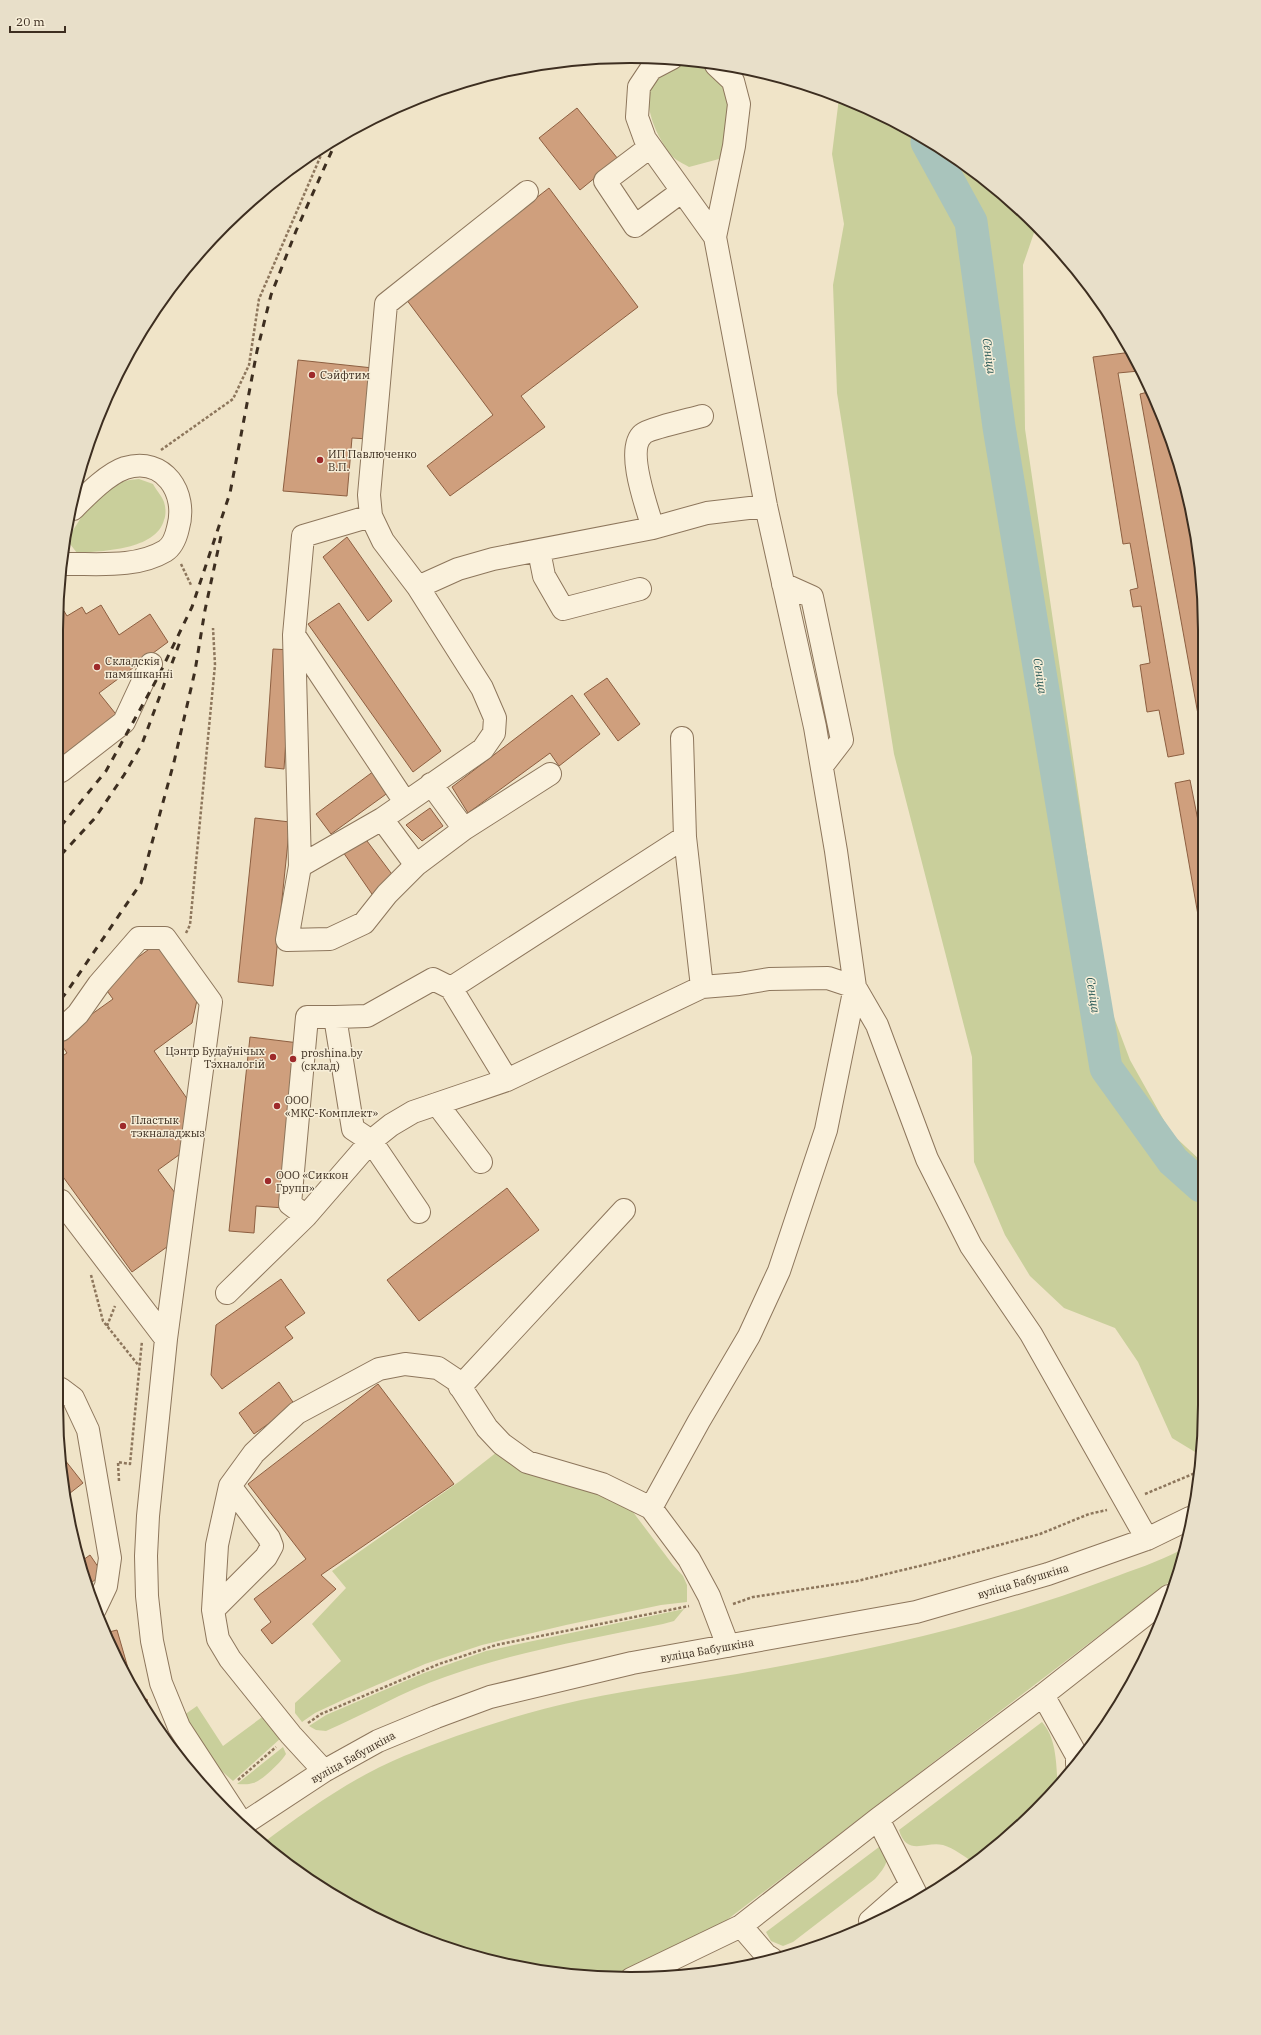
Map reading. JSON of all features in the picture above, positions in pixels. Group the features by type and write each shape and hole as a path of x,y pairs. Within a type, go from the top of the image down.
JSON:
{"street":[{"path":"661,64 651,69 639,87 637,117 645,139 650,147 681,192 715,237"},
{"path":"651,1508 699,1421 749,1336 779,1271 826,1130 855,987 836,851 815,727 766,506 715,237 734,146 739,104 733,81 722,71"},
{"path":"650,147 604,181 635,226 681,192"},
{"path":"300,866 382,819 484,749 494,733 495,718 482,688 418,587 383,541 371,516 369,495 386,304 526,192"},
{"path":"653,528 636,464 637,442 643,433 702,416"},
{"path":"67,564 138,562 165,551 172,545 180,520 181,504 170,478 160,470 139,466 124,468 95,487 77,505"},
{"path":"418,587 458,569 493,560 653,528 707,513 766,506"},
{"path":"371,516 303,536 294,635 300,866 287,940 330,939 364,923 387,894 416,865 464,829 550,774"},
{"path":"539,552 544,576 563,608 640,589"},
{"path":"294,635 406,802"},
{"path":"63,769 124,722 151,664"},
{"path":"682,738 685,837 702,987"},
{"path":"431,784 464,829"},
{"path":"382,819 416,865"},
{"path":"450,988 685,837"},
{"path":"63,1028 78,1014 99,984 139,938 165,938 210,1002 166,1339 146,1540 147,1596 152,1641 161,1682 179,1726 233,1810"},
{"path":"227,1293 306,1216 371,1141 391,1125 413,1112 507,1080 702,987 739,984 769,979 828,978 855,987 877,1025 927,1159 971,1246 1031,1334 1125,1502 1147,1538"},
{"path":"306,1216 290,1204 307,1017 367,1016 433,979 450,988 507,1080"},
{"path":"335,1017 353,1129 371,1141 420,1212"},
{"path":"437,1104 481,1162"},
{"path":"63,1204 166,1339"},
{"path":"460,1387 624,1210"},
{"path":"324,1771 291,1735 230,1659 218,1639 213,1610 217,1545 230,1486 254,1453 297,1413 379,1369 406,1364 438,1368 456,1380 487,1428 502,1444 527,1462 602,1484 651,1508 689,1559 696,1571 709,1596 728,1646"},
{"path":"63,1390 73,1398 88,1430 110,1558 106,1586 98,1602"},
{"path":"213,1610 266,1557 272,1546 269,1538 230,1486"},
{"name":"вуліца Бабушкіна","path":"247,1822 324,1771 378,1741 490,1697 632,1663 916,1612 1048,1574 1147,1538 1186,1520"},
{"path":"647,1972 741,1926 878,1819 1043,1695 1163,1601"},
{"path":"1043,1695 1077,1755"},
{"path":"878,1819 915,1891 885,1911"},
{"path":"741,1926 767,1955"}],"path":[{"path":"139,466 233,399 249,365 259,299 321,155"},
{"path":"177,955 190,925 215,665 213,628"},
{"path":"91,1275 102,1321 139,1367"},
{"path":"732,1604 753,1597 857,1581 972,1553 1040,1534 1089,1514 1112,1509 1125,1502 1194,1474"},
{"path":"223,1794 291,1735 321,1714 439,1664 496,1645 689,1606"}],"green space":[{"path":"674,65 714,69 720,74 727,84 731,96 731,122 724,148 719,159 689,167 673,157 664,145 649,109 649,96 651,85 658,75 669,66"},
{"path":"838,102 914,139 946,159 976,180 1005,204 1034,232 1023,265 1025,429 1109,1004 1130,1060 1171,1133 1198,1158 1198,1404 1196,1452 1172,1438 1138,1362 1115,1328 1064,1308 1030,1276 1005,1235 974,1162 972,1057 894,754 837,393 833,285 844,224 832,154"},
{"path":"139,479 153,484 164,502 165,509 164,520 159,530 151,538 127,547 114,550 77,553 70,544 72,532 81,518 95,499 104,491 125,481"},
{"path":"497,1452 522,1472 597,1491 622,1503 633,1512 683,1576 687,1585 687,1602 661,1605 482,1645 425,1664 315,1713 302,1722 295,1713 295,1703 341,1661 312,1624 346,1588 332,1571 460,1481"},
{"path":"1179,1551 1170,1582 719,1926 625,1972 593,1971 520,1961 484,1953 448,1942 413,1929 347,1896 315,1876 267,1840 296,1818 331,1795 385,1764 447,1739 491,1724 559,1705 603,1695 804,1662 936,1633 1066,1594 1145,1566"},
{"path":"684,1609 674,1621 525,1653 471,1668 414,1689 326,1731 316,1730 309,1726 326,1715 424,1673 486,1651"},
{"path":"197,1706 223,1746 265,1715 281,1738 233,1781 216,1766 184,1715"},
{"path":"1042,1722 1051,1736 1055,1752 1057,1779 1032,1806 976,1855 969,1860 951,1848 943,1845 936,1844 912,1846 902,1838 899,1830"},
{"path":"283,1747 286,1754 266,1775 257,1782 251,1784 237,1784"},
{"path":"883,1844 887,1854 887,1859 882,1870 875,1879 793,1942 783,1946 771,1941 766,1932"}],"building":[{"path":"577,108 618,159 580,190 539,138"},
{"path":"549,188 638,307 521,396 545,427 450,496 427,466 493,415 406,299"},
{"path":"1125,353 1135,371 1118,373 1184,754 1168,757 1159,710 1147,712 1140,665 1150,663 1141,606 1133,607 1130,590 1138,588 1130,543 1123,544 1093,357"},
{"path":"298,360 373,368 368,439 352,438 347,496 283,491"},
{"path":"1145,393 1155,413 1179,484 1187,520 1197,593 1198,714 1140,394"},
{"path":"347,537 392,601 368,621 323,557"},
{"path":"339,603 441,751 413,772 308,624"},
{"name":"Складскія памяшканні","path":"101,605 119,635 150,614 168,642 99,693 119,718 63,760 64,612 67,616 82,607 86,614"},
{"path":"273,649 292,650 284,769 265,767"},
{"path":"607,678 640,724 618,741 584,694"},
{"path":"572,695 600,734 559,766 550,753 468,813 452,787"},
{"path":"374,771 389,792 331,834 316,814"},
{"path":"1190,780 1198,821 1198,915 1175,783"},
{"path":"430,808 443,826 422,841 406,825"},
{"path":"255,818 290,822 273,986 238,982"},
{"path":"364,837 397,881 374,897 343,852"},
{"name":"Пластык тэкналаджыз","path":"156,944 197,1000 192,1023 154,1051 188,1100 183,1152 158,1170 175,1193 171,1244 132,1272 63,1177 63,1056 67,1053 63,1047 63,1035 113,999 102,984"},
{"path":"250,1037 299,1043 285,1208 256,1206 254,1233 229,1231"},
{"path":"507,1188 539,1230 419,1321 387,1280"},
{"path":"281,1279 305,1313 285,1327 293,1338 222,1389 211,1375 216,1325"},
{"path":"279,1382 295,1405 254,1434 239,1413"},
{"path":"378,1384 454,1484 321,1575 336,1589 272,1644 261,1630 271,1622 254,1599 306,1559 248,1484"},
{"path":"66,1462 83,1483 70,1493"},
{"path":"90,1555 105,1577 96,1579 92,1582 84,1559"},
{"path":"117,1630 127,1665 122,1655 111,1632"}],"waterway":[{"name":"Сеніца","path":"931,150 971,222 999,427 1106,1068 1173,1161 1198,1183"}],"railway":[{"path":"63,824 106,771 158,677 192,607 230,493 257,351 271,295 296,231 333,148"},
{"path":"63,997 141,883 174,762 195,671 205,610 221,536"},
{"path":"63,853 95,818 124,775 142,744 181,639"}],"place":[{"name":"Сэйфтим","path":"312,375"},
{"name":"ИП Павлюченко В.П.","path":"320,460"},
{"name":"Складскія памяшканні","path":"97,667"},
{"name":"Цэнтр Будаўнічых Тэхналогій","path":"273,1057"},
{"name":"рroshina.by (склад)","path":"293,1059"},
{"name":"ООО «МКС-Комплект»","path":"277,1106"},
{"name":"Пластык тэкналаджыз","path":"123,1126"},
{"name":"ООО «Сиккон Групп»","path":"268,1181"}]}
